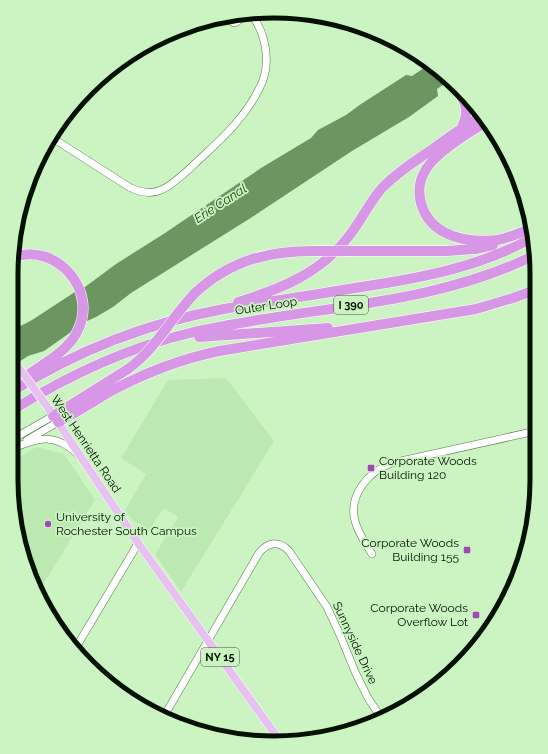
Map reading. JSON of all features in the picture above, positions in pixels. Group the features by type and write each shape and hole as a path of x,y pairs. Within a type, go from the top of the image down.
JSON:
{"highway":[{"path":"461,129 467,111 465,104"},
{"path":"185,318 266,293 309,273 331,256 345,241 370,203 386,184 408,166 477,119"},
{"path":"482,125 444,151 428,167 423,176 419,189 422,207 429,220 440,230 451,235 470,240 497,240 526,231"},
{"path":"53,416 128,369 150,349 182,307 206,284 224,272 253,259 268,254 287,251 446,251 475,249 503,242 526,232"},
{"name":"Outer Loop","path":"18,388 42,373 89,350 139,331 185,318 232,308 441,273 495,256 528,240"},
{"path":"18,382 65,348 73,339 78,330 82,320 83,309 78,285 64,266 51,258 41,255 26,254 19,256"},
{"name":"Outer Loop","path":"18,407 48,388 87,369 131,350 163,340 228,325 437,290 484,277 529,258"},
{"path":"53,416 155,369 182,360 219,351 476,309 530,292"},
{"path":"163,340 392,323"}],"main road":[{"name":"West Henrietta Road","path":"18,367 53,416 138,543 209,640 274,736"}],"street":[{"path":"56,140 142,193 160,191 171,184 224,137 250,104 260,87 266,60 265,47 258,24 254,19"},
{"path":"18,436 53,416"},
{"path":"18,444 53,416"},
{"path":"372,554 358,529 354,516 358,493 361,486 371,474 384,465 530,432"},
{"path":"18,447 35,441 52,439 64,444 80,456"},
{"path":"78,644 138,543"},
{"name":"Sunnyside Drive","path":"209,640 261,550 271,544 279,544 292,555 327,607 359,681 379,714"},
{"path":"166,712 209,640"}],"shaded area":[{"path":"226,378 274,441 181,592 155,554 178,517 165,509 162,510 146,535 140,523 134,522 125,510 146,474 121,458 168,380"},
{"name":"University of Rochester South Campus","path":"36,447 64,454 95,500 41,587 37,578 23,530 20,513 18,458"}],"water":[{"name":"Erie Canal","path":"425,67 445,84 437,89 438,96 409,117 352,151 249,219 131,293 113,307 78,325 71,332 44,351 28,356 18,362 18,327 85,287 116,264 165,233 261,168 311,138 318,130 346,115 406,75 412,76"}],"place":[{"name":"Corporate Woods Building 120","path":"371,468"},
{"name":"University of Rochester South Campus","path":"48,524"},
{"name":"Corporate Woods Building 155","path":"467,550"},
{"name":"Corporate Woods Overflow Lot","path":"476,615"}]}
